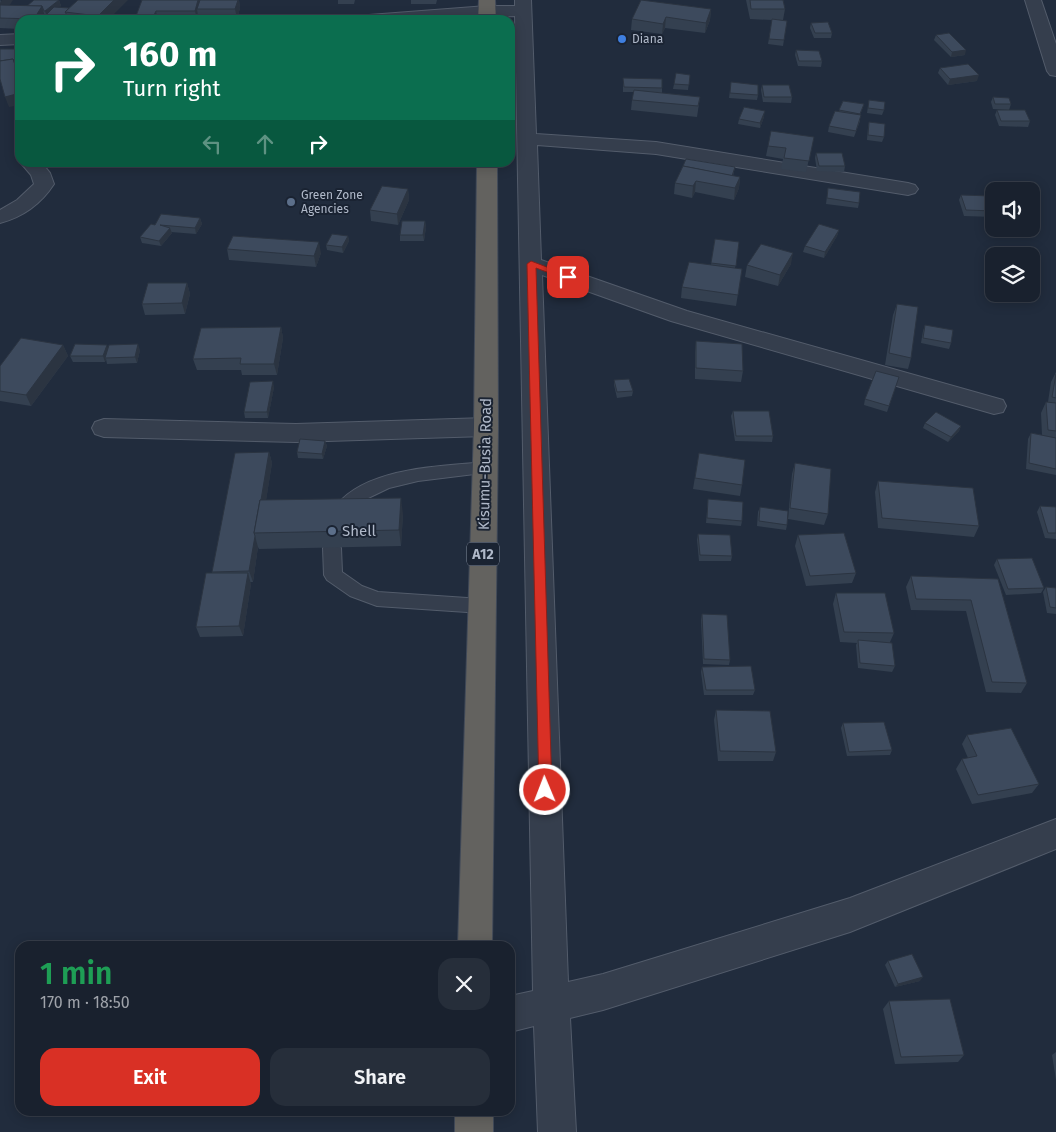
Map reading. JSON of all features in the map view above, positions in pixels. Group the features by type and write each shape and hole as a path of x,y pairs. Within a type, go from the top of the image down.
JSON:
{"highway":[{"name":"Kisumu-Busia Road","path":"475,941 486,427 487,167"},
{"path":"474,1116 474,1132"}],"street":[{"path":"1033,0 1056,71"},
{"path":"428,15 523,6 551,1005 557,1132"},
{"path":"0,40 15,39"},
{"path":"527,139 656,148 908,189"},
{"path":"0,217 34,199 44,184 40,173 35,167"},
{"path":"531,264 680,316 994,406"},
{"path":"104,428 296,433 486,427"},
{"path":"515,1013 603,992 850,915 1056,834"}],"lane":[{"path":"338,515 357,495 374,487 406,477 485,468"},
{"path":"332,548 333,575 363,594 377,599 406,602 482,606"}],"building":[{"path":"34,0 59,0 44,11 42,6 27,6"},
{"path":"78,0 114,0 99,15 65,12"},
{"path":"142,0 198,0 195,11 156,11 154,15 136,15"},
{"path":"200,0 238,0 235,9 197,9"},
{"path":"641,0 711,9 706,23 666,17 663,24 632,19"},
{"path":"750,0 783,0 785,9 751,9"},
{"path":"0,5 42,6 36,15 15,15 15,18 0,18"},
{"path":"54,7 69,8 65,12 67,15 46,15"},
{"path":"772,19 787,21 784,40 769,39"},
{"path":"828,22 832,33 815,33 811,23"},
{"path":"949,33 966,50 952,52 936,35"},
{"path":"0,49 15,49 14,61 13,59 0,61"},
{"path":"796,50 819,51 822,61 799,61"},
{"path":"13,59 15,65 15,94 5,97 0,79 0,61"},
{"path":"968,64 979,75 950,79 940,68"},
{"path":"676,73 690,75 689,85 674,84"},
{"path":"623,78 662,79 662,88 624,87"},
{"path":"731,82 758,85 758,95 730,93"},
{"path":"762,85 789,85 792,97 764,97"},
{"path":"634,90 700,97 698,106 632,100"},
{"path":"993,97 1009,98 1011,104 995,104"},
{"path":"869,100 885,102 884,110 868,108"},
{"path":"843,101 864,104 860,114 839,110"},
{"path":"744,107 765,111 760,123 739,119"},
{"path":"997,110 1025,110 1030,121 1001,121"},
{"path":"835,111 861,115 856,131 829,126"},
{"path":"869,122 885,124 884,137 868,135"},
{"path":"771,131 814,137 809,161 784,158 786,148 768,146"},
{"path":"816,153 842,153 845,166 819,166"},
{"path":"686,159 735,167 732,176 683,166"},
{"path":"683,166 740,177 735,188 696,181 693,186 675,183"},
{"path":"382,186 408,189 397,214 370,210"},
{"path":"828,188 860,192 859,203 827,198"},
{"path":"961,195 985,196 985,211 966,210"},
{"path":"161,214 200,218 195,228 160,225 170,228 159,241 140,237 151,224 155,225"},
{"path":"402,221 425,221 423,235 400,235"},
{"path":"819,224 839,230 825,252 805,246"},
{"path":"332,234 348,236 342,247 326,245"},
{"path":"233,236 319,242 314,256 227,249"},
{"path":"715,239 739,242 736,266 711,263"},
{"path":"761,244 793,253 780,275 747,265"},
{"path":"689,262 742,269 738,295 682,287"},
{"path":"148,283 187,283 182,303 142,304"},
{"path":"897,304 918,307 911,358 889,353"},
{"path":"925,325 953,330 951,343 923,338"},
{"path":"281,327 274,364 240,364 241,358 193,359 201,328"},
{"path":"21,338 63,345 26,395 0,391 0,366"},
{"path":"696,341 742,344 743,371 696,368"},
{"path":"75,344 107,345 103,356 70,356"},
{"path":"138,344 135,357 105,358 109,345"},
{"path":"876,371 899,377 889,406 865,399"},
{"path":"1056,374 1056,398 1052,397"},
{"path":"629,379 633,391 617,392 614,380"},
{"path":"273,381 267,412 244,412 250,382"},
{"path":"1046,402 1056,403 1056,431 1048,430"},
{"path":"733,411 769,411 773,436 736,436"},
{"path":"936,412 961,426 951,437 925,423"},
{"path":"1031,433 1056,438 1056,469 1029,463"},
{"path":"300,439 325,441 322,454 297,452"},
{"path":"269,452 249,571 212,572 235,453"},
{"path":"699,453 745,460 742,485 695,478"},
{"path":"795,463 831,469 828,514 790,508"},
{"path":"878,481 973,488 979,526 882,518"},
{"path":"401,498 399,530 254,533 260,500"},
{"path":"708,499 743,502 742,521 707,518"},
{"path":"1040,506 1056,507 1056,533 1048,533"},
{"path":"760,507 788,511 787,525 759,521"},
{"path":"844,533 856,573 810,576 798,535"},
{"path":"698,534 730,535 732,556 700,555"},
{"path":"1032,558 1044,588 1008,589 997,559"},
{"path":"206,573 248,573 239,626 196,627"},
{"path":"911,576 998,579 1027,683 992,682 971,600 916,599"},
{"path":"1046,587 1056,588 1056,608 1050,607"},
{"path":"836,593 885,593 894,633 844,632"},
{"path":"702,614 727,615 730,660 704,659"},
{"path":"858,640 892,643 895,666 860,663"},
{"path":"751,666 755,690 706,690 702,667"},
{"path":"716,710 770,711 776,752 720,751"},
{"path":"884,722 892,750 849,752 843,723"},
{"path":"1011,728 1039,784 978,795 962,759 977,756 967,735"},
{"path":"912,954 923,977 898,984 888,961"},
{"path":"950,999 964,1055 901,1057 889,1001"}],"place":[{"name":"Diana","path":"622,39"},
{"name":"Green Zone Agencies","path":"291,202"},
{"name":"Shell","path":"332,531"}],"route":[{"path":"545,790 531,264 568,277"}]}
